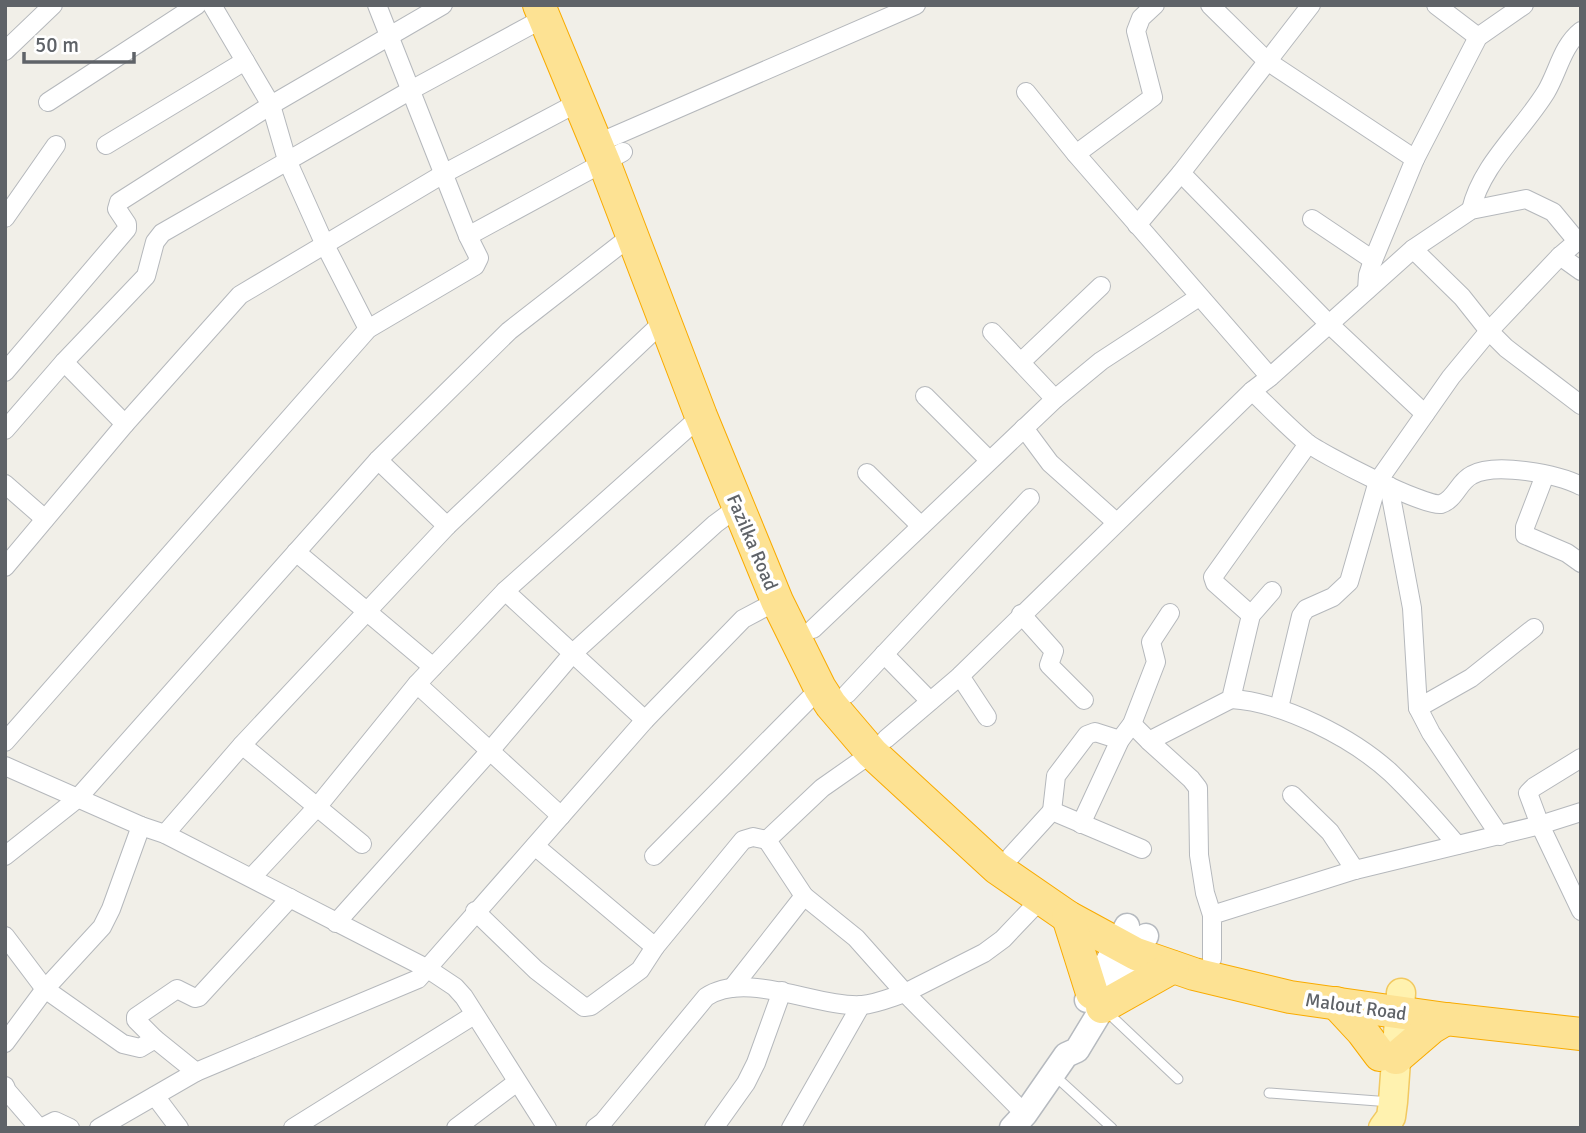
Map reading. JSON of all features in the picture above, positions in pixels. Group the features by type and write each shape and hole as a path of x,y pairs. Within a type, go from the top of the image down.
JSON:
{"highway":[{"name":"Fazilka Road","path":"548,10 679,310 813,629 833,691"},
{"name":"Fazilka Road","path":"548,10 579,103 609,148 631,236 777,601 833,691 879,746 987,859 1040,900 1068,917 1132,940"},
{"name":"Fazilka Road","path":"879,746 1011,856 1132,940"},
{"path":"1068,917 1097,1000 1173,967"},
{"name":"Malout Road","path":"1132,940 1392,1002 1446,1019 1533,1019 1581,1015"},
{"name":"Malout Road","path":"1132,940 1173,967 1290,997 1336,1003 1392,1002 1533,1019 1581,1034"},
{"path":"1336,1003 1388,1056 1446,1019"}],"main road":[{"path":"1018,1121 1059,1064 1065,1041 1097,1000 1132,940"},
{"path":"1384,1114 1392,1002"}],"street":[{"path":"5,51 53,5"},
{"path":"48,102 197,5"},
{"path":"212,5 271,104 288,160 325,245 368,329"},
{"path":"5,742 368,329 475,266 479,258 377,5"},
{"path":"5,372 127,229 127,224 117,209 119,202 271,104 443,5"},
{"path":"468,236 609,148 916,5"},
{"path":"1076,154 1153,97 1136,31 1141,18 1156,5"},
{"path":"1210,5 1267,61 1415,159"},
{"path":"1137,225 1181,173 1311,5"},
{"path":"1436,5 1478,37"},
{"path":"1367,290 1373,260 1415,159 1478,37 1524,5"},
{"path":"5,430 64,362 146,276 155,242 162,233 548,10"},
{"path":"1471,210 1477,189 1547,90 1570,42 1581,31"},
{"path":"106,145 245,61"},
{"path":"1026,92 1076,154 1270,377"},
{"path":"5,567 125,424 240,295 445,173 579,103"},
{"path":"8,211 56,145"},
{"path":"1181,173 1328,323 1425,414"},
{"path":"475,911 536,970 584,1007 591,1006 640,970 655,947 743,840 767,840 822,789 879,746 960,676 1252,391 1413,249 1471,210 1526,199 1553,212 1579,240 1560,256 1489,331 1425,414 1384,483 1349,582 1333,597 1306,609 1301,616 1279,708"},
{"path":"1312,219 1373,260"},
{"path":"5,856 78,799 378,460 509,331 631,236"},
{"path":"1413,249 1462,297 1506,348 1581,405"},
{"path":"1560,256 1581,271"},
{"path":"1021,362 1101,286"},
{"path":"813,629 1055,399 1101,361 1199,297"},
{"path":"165,834 242,745 447,526 664,321"},
{"path":"992,332 1055,399"},
{"path":"64,362 125,424"},
{"path":"1252,391 1308,444 1384,483 1438,505 1445,503 1465,480 1478,472 1507,470 1545,475 1567,479 1581,486"},
{"path":"925,396 989,460"},
{"path":"252,877 318,806 416,684 505,590 701,416"},
{"path":"1024,428 1050,463 1116,522"},
{"path":"1251,615 1215,583 1213,577 1308,444"},
{"path":"378,460 447,526"},
{"path":"867,473 921,526"},
{"path":"1545,475 1525,527 1525,535 1567,553 1581,564"},
{"path":"1384,483 1412,608 1418,708 1431,733 1500,835"},
{"path":"5,484 45,519"},
{"path":"654,856 833,691 884,654 1030,498"},
{"path":"336,923 489,752 573,653 715,524 738,507"},
{"path":"296,552 433,667"},
{"path":"505,590 645,720"},
{"path":"1231,699 1251,615 1272,591"},
{"path":"99,1128 196,1072 418,979 645,720 743,619 777,601"},
{"path":"1081,824 1120,740 1132,724 1156,662 1151,642 1170,613"},
{"path":"1021,614 1054,651 1049,665 1084,700"},
{"path":"1418,708 1482,670 1534,628"},
{"path":"884,654 930,701"},
{"path":"960,676 986,717"},
{"path":"416,684 561,816"},
{"path":"1149,741 1231,699 1255,701 1279,708 1328,731 1389,771 1457,845"},
{"path":"1132,724 1198,788 1199,855 1212,915 1212,959"},
{"path":"1011,856 1052,811 1056,776 1087,735 1095,732 1120,740"},
{"path":"242,745 362,844"},
{"path":"1581,758 1530,790 1528,798 1581,911"},
{"path":"5,766 141,827 165,834 428,968 455,987 464,997 547,1128"},
{"path":"1292,795 1330,832 1355,870"},
{"path":"1052,811 1142,849"},
{"path":"1212,915 1355,870 1540,825 1581,812"},
{"path":"5,1043 45,989 102,927 141,827"},
{"path":"767,840 804,896 856,938 1018,1121"},
{"path":"535,846 655,947"},
{"path":"732,988 804,896"},
{"path":"196,1072 155,1039 136,1017 177,989 195,998 199,997 290,898"},
{"path":"603,1126 706,997 720,989 782,991 861,1005 905,993 984,953 1003,939 1040,900"},
{"path":"5,936 45,989 123,1044 140,1048 155,1039"},
{"path":"714,1128 746,1083 756,1063 782,991"},
{"path":"791,1128 861,1005"},
{"path":"293,1128 474,1015"},
{"path":"456,1128 517,1082"},
{"path":"5,1086 40,1128 55,1121 70,1128"},
{"path":"155,1096 179,1128"}],"lane":[{"path":"1097,1000 1178,1079"},
{"path":"1059,1064 1112,1128"},
{"path":"1269,1093 1384,1114"}]}
